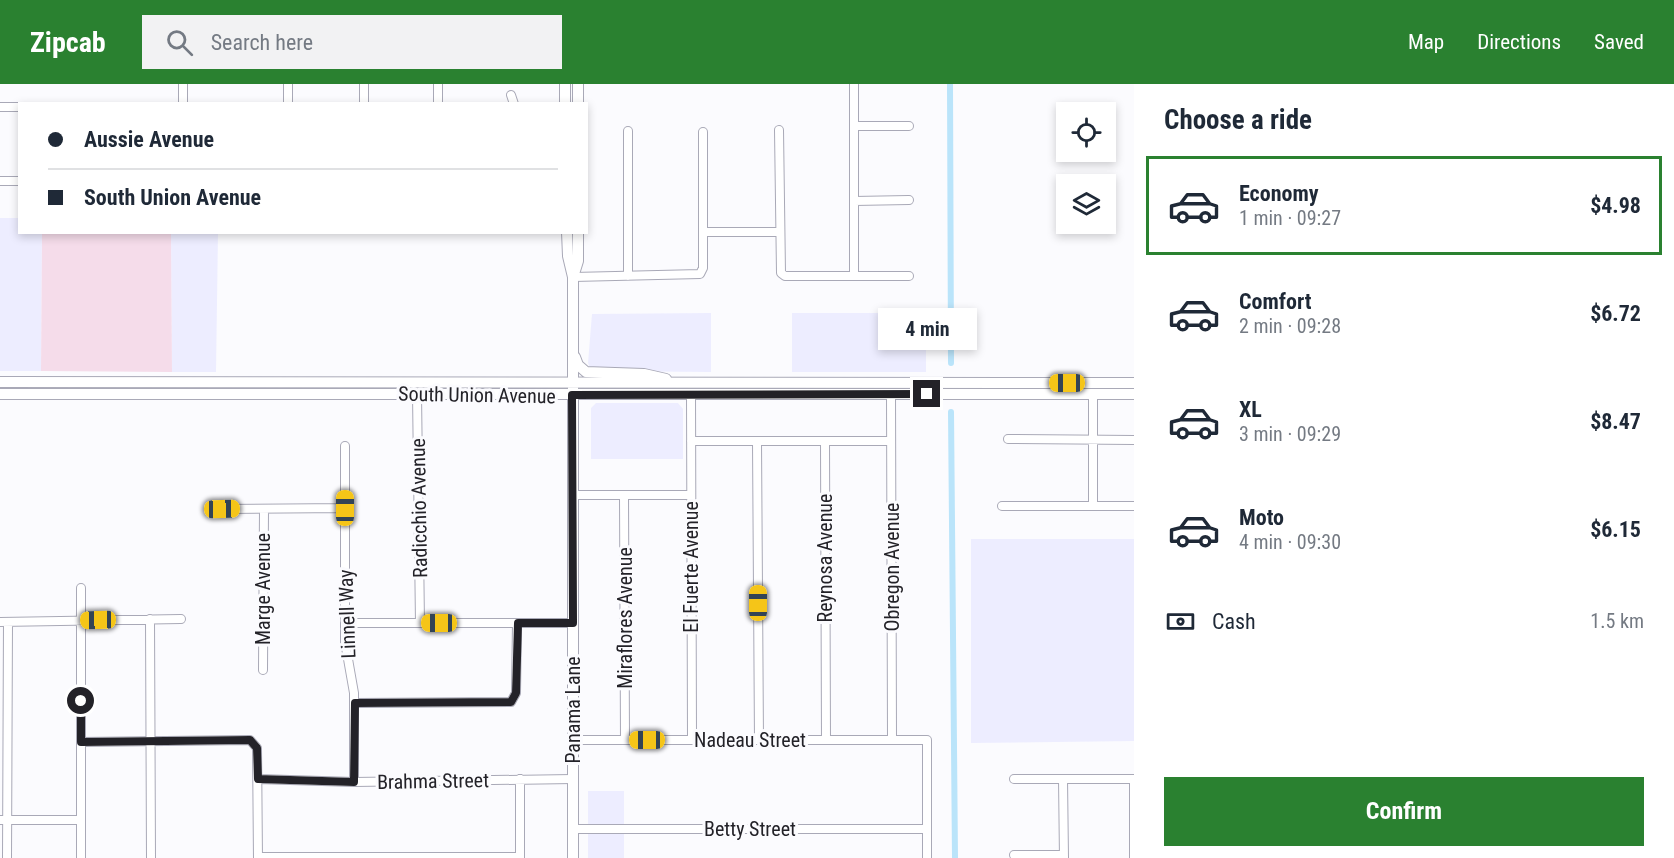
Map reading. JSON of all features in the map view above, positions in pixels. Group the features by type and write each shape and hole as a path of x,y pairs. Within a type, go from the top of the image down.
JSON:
{"main road":[{"path":"565,84 565,102"},
{"path":"578,84 578,102"},
{"path":"567,234 568,256 573,277"},
{"path":"573,234 578,258"},
{"path":"573,277 578,258 578,234"},
{"name":"Panama Lane","path":"573,277 573,858"},
{"path":"572,348 578,365 586,372 644,374 675,383"},
{"name":"South Union Avenue","path":"0,382 1134,383"},
{"path":"143,394 150,388 189,388 193,383"},
{"path":"208,393 217,388 262,388 268,383"},
{"path":"506,395 530,390 563,389 572,383"},
{"path":"572,395 585,389 640,388 654,383"},
{"path":"646,395 664,389 700,388 705,383"},
{"name":"South Union Avenue","path":"0,394 1134,394"}],"street":[{"path":"183,84 183,102"},
{"path":"288,84 288,102"},
{"path":"364,84 364,102"},
{"path":"438,84 438,102"},
{"path":"854,84 854,276"},
{"path":"0,107 18,107"},
{"path":"854,126 909,126"},
{"path":"779,130 781,273 785,276 909,276"},
{"path":"628,131 628,276"},
{"path":"573,277 700,274 703,268 703,132"},
{"path":"0,181 18,181"},
{"path":"854,201 909,200"},
{"path":"703,232 779,232"},
{"name":"Radicchio Avenue","path":"417,394 420,623"},
{"name":"El Fuerte Avenue","path":"691,394 692,740"},
{"name":"Obregon Avenue","path":"891,394 892,740"},
{"path":"1093,394 1093,506"},
{"path":"1008,439 1134,440"},
{"path":"691,441 891,441"},
{"name":"Reynosa Avenue","path":"825,441 826,740"},
{"path":"758,442 759,740"},
{"name":"Linnell Way","path":"345,446 345,642 355,703 354,782"},
{"path":"572,495 691,495"},
{"name":"Miraflores Avenue","path":"624,495 625,740"},
{"path":"1002,506 1134,506"},
{"path":"222,509 345,508"},
{"name":"Marge Avenue","path":"263,670 264,509"},
{"path":"81,588 81,858"},
{"path":"150,619 151,858"},
{"path":"7,858 3,820 4,622 181,619"},
{"path":"345,623 573,623"},
{"path":"355,703 511,702 516,693 518,623"},
{"path":"81,742 250,740 257,748 258,857 520,858 520,779"},
{"name":"Nadeau Street","path":"573,740 927,740 927,829"},
{"path":"1014,779 1134,778 1134,858"},
{"name":"Brahma Street","path":"258,779 354,782 573,779"},
{"path":"1014,855 1064,857 1063,779"},
{"path":"3,820 81,820"},
{"name":"Betty Street","path":"573,829 927,829"},
{"path":"927,829 927,858"}],"shaded area":[{"path":"0,218 18,218 18,234 42,234 41,371 0,371"},
{"path":"42,234 171,234 172,372 41,371"},
{"path":"171,234 218,234 216,372 172,372"},
{"path":"711,313 711,372 591,371 588,363 592,314"},
{"path":"792,313 926,313 926,372 792,372"},
{"path":"596,403 678,403 683,409 683,459 591,459 591,408"},
{"path":"971,539 1134,539 1134,741 971,743"},
{"path":"588,791 624,791 624,858 588,858"}],"waterway":[{"path":"950,84 951,363"},
{"path":"951,412 955,858"}],"route":[{"path":"81,701 81,742 250,740 257,748 258,779 354,782 355,703 501,704 511,702 516,693 518,623 573,623 572,395 927,394"}]}
